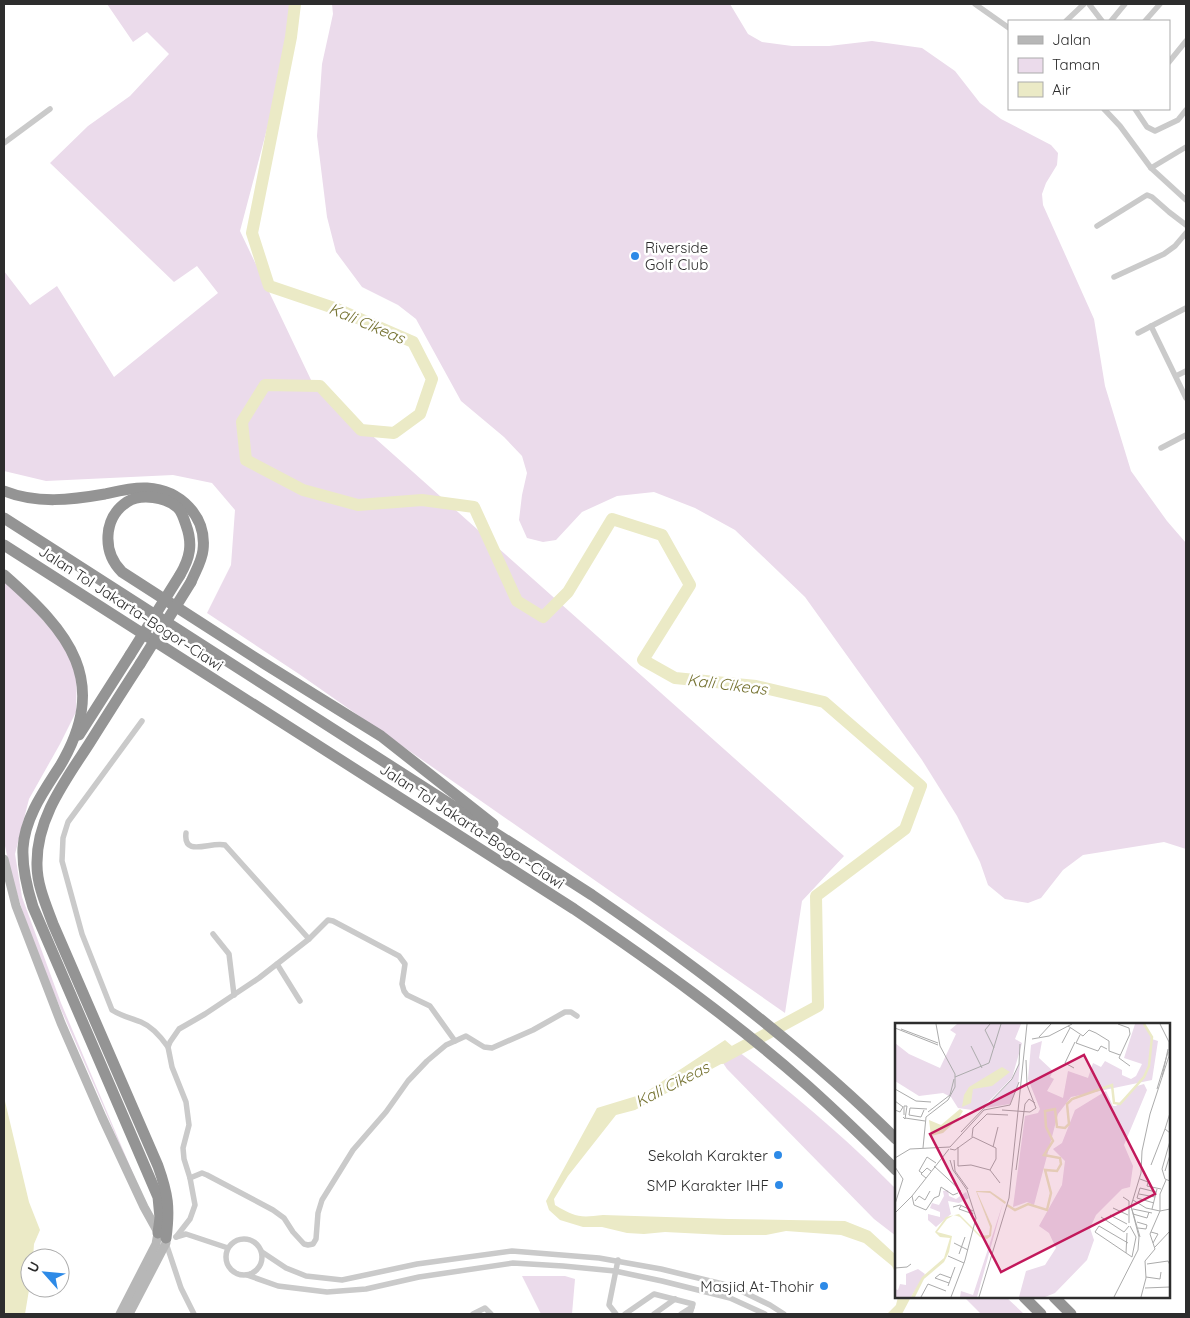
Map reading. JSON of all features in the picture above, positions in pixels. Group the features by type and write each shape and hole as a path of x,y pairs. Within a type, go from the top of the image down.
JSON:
{"highway":[{"path":"4,491 33,499 54,500 83,498 145,487 163,490 178,496 190,506 199,522 204,540 203,553 191,582 67,778 48,812 39,838 37,865 39,882 53,924 165,1185 169,1204 167,1238"},
{"path":"167,1238 160,1218 158,1197 33,908 23,866 23,846 28,826 37,804 70,749 130,655 180,576 187,562 190,541 179,509 168,502 156,498 134,499 127,502 115,515 108,536 108,551 122,572 257,659 381,736 544,864"},
{"name":"Jalan Tol Jakarta–Bogor–Ciawi","path":"4,518 544,864 668,946 822,1071 895,1138"},
{"name":"Jalan Tol Jakarta–Bogor–Ciawi","path":"4,545 574,909 641,955 709,1005 808,1086 895,1169"},
{"path":"4,575 59,630 73,653 82,678 83,700 80,718 70,749"},
{"path":"1025,1298 1041,1314"},
{"path":"1055,1298 1071,1314"}],"main road":[{"path":"4,859 16,906 61,1023 105,1125 144,1208 167,1238"},
{"path":"120,1314 156,1244 167,1238"},
{"path":"129,1314 167,1238"}],"street":[{"path":"975,4 1008,27"},
{"path":"1067,20 1084,4"},
{"path":"1090,4 1101,20"},
{"path":"1112,20 1125,4"},
{"path":"1147,20 1160,4"},
{"path":"1170,61 1186,43"},
{"path":"4,143 50,109"},
{"path":"1105,110 1120,126 1151,168 1186,200"},
{"path":"1136,110 1147,127 1155,130 1178,120 1186,110"},
{"path":"1151,168 1186,147"},
{"path":"1097,226 1147,195 1186,225"},
{"path":"1114,277 1164,254 1186,233"},
{"path":"1138,333 1186,308"},
{"path":"1152,326 1186,398"},
{"path":"1176,376 1186,371"},
{"path":"1161,448 1186,435"},
{"path":"142,721 68,822 63,838 62,861 82,934 112,1010 144,1023 160,1036 168,1047 172,1067 186,1102 190,1125 183,1148 195,1205 190,1219 167,1238"},
{"path":"186,833 186,840 193,847 197,848 219,843 225,845 309,939"},
{"path":"168,1047 179,1029 234,995 309,939 325,922 331,920 392,951 405,962 402,984 404,991 407,995 430,1006 454,1041"},
{"path":"214,934 229,955 234,995"},
{"path":"277,964 300,1000"},
{"path":"190,1178 202,1173 273,1210 284,1218 304,1244 308,1246 313,1244 316,1239 318,1213 322,1200 353,1150 386,1112 408,1081 427,1061 446,1045 466,1036 484,1047 492,1048 533,1030 565,1012 571,1012 577,1016"},
{"path":"167,1238 186,1234 228,1248"},
{"path":"167,1238 181,1288 194,1314"},
{"path":"262,1252 261,1265 255,1271 247,1274 238,1274 231,1269 226,1257 228,1248 238,1240 246,1238 258,1244 262,1252 286,1268 306,1276 342,1280 417,1264 512,1251 618,1260 731,1286 784,1314"},
{"path":"512,1251 513,1264"},
{"path":"616,1314 609,1304 618,1260"},
{"path":"247,1274 278,1286 328,1292 366,1289 419,1277 513,1264 615,1271 730,1298 765,1314"},
{"path":"661,1269 662,1281"},
{"path":"625,1314 654,1294 693,1304 692,1306"},
{"path":"654,1314 675,1299"},
{"path":"682,1314 692,1306"},
{"path":"690,1314 692,1306"},
{"path":"473,1314 485,1308 492,1314"}],"green space":[{"path":"107,4 300,4 240,231 312,382 844,856 802,901 785,1013 299,674 207,613 231,565 235,510 212,483 173,475 46,481 4,471 4,271 30,305 57,286 114,377 218,293 197,266 174,282 50,163 88,126 130,96 169,54 147,32 133,42"},
{"name":"Riverside Golf Club","path":"332,4 730,4 748,34 762,42 792,46 829,46 872,41 922,48 955,71 980,103 1001,119 1051,145 1058,153 1057,165 1046,183 1042,194 1043,205 1094,319 1105,386 1131,471 1167,521 1186,543 1186,849 1164,842 1083,855 1063,870 1041,898 1028,903 1005,899 988,885 980,862 957,816 922,760 805,597 735,530 695,508 654,492 617,496 582,512 556,540 543,542 527,538 519,520 527,473 522,456 504,437 461,401 416,319 398,305 362,287 336,252 327,217 317,136 322,64 333,14"},
{"path":"4,579 57,635 77,670 76,712 29,799 15,854 22,897 61,1003 142,1198 38,954 10,870 4,841"},
{"path":"739,1052 820,1118 895,1188 895,1235 874,1219 723,1063"},
{"path":"522,1276 565,1276 575,1279 572,1314 541,1314"},
{"path":"965,1298 1007,1298 1024,1314 981,1314"}],"water":[{"path":"725,1040 739,1052 723,1063 635,1110 616,1115 568,1176 554,1199 555,1205 573,1214 583,1216 845,1221 870,1231 895,1254 895,1272 892,1266 864,1243 841,1235 786,1231 766,1235 665,1232 644,1234 627,1233 602,1227 583,1227 560,1220 549,1210 546,1201 597,1108 643,1094"},
{"path":"4,1097 29,1202 40,1230 34,1248 20,1248 20,1298 28,1298 25,1314 4,1314"},
{"path":"898,1298 910,1298 902,1314 887,1314 896,1305"}],"waterway":[{"name":"Kali Cikeas","path":"295,4 291,37 252,233 269,286 337,309 413,342 432,379 420,414 394,433 361,430 320,386 265,385 242,422 246,460 303,490 358,505 422,500 474,507 517,601 543,617 568,592 612,519 662,535 690,585 643,660 675,678 756,686 824,702 921,786 905,829 816,896 818,1006 722,1058"}],"place":[{"name":"Riverside Golf Club","path":"635,256"},
{"name":"Sekolah Karakter","path":"778,1155"},
{"name":"SMP Karakter IHF","path":"779,1185"},
{"name":"Masjid At-Thohir","path":"824,1286"}]}
